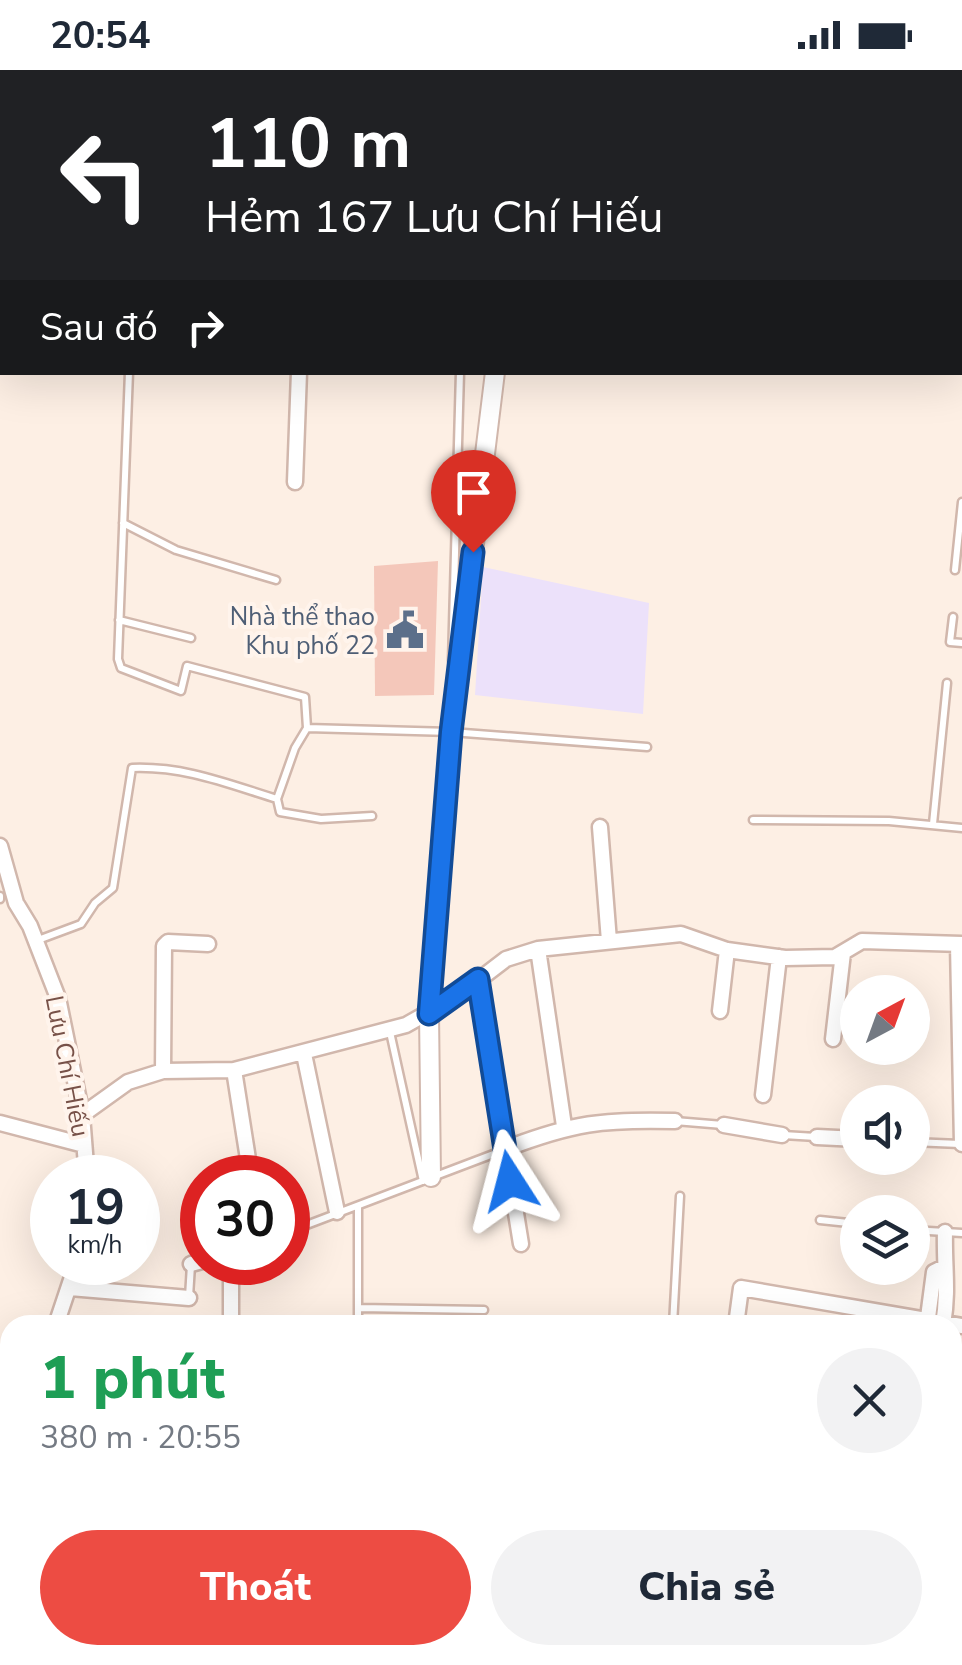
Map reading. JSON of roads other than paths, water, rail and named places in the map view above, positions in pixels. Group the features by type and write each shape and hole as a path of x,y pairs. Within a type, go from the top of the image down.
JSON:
{"street":[{"path":"295,482 299,375"},
{"path":"427,1179 429,1014 451,732 495,375"},
{"path":"600,827 610,941"},
{"name":"Lưu Chí Hiếu","path":"0,846 16,903 36,940 58,998 82,1116 85,1155"},
{"path":"0,897 16,903"},
{"path":"82,1116 128,1082 163,1072 234,1070 390,1030 429,1014 506,958 538,949 682,934 727,950 780,957 843,953 862,941 960,944 962,1144"},
{"path":"163,1072 164,946 168,942 208,944"},
{"path":"538,949 564,1126"},
{"path":"720,1011 727,950"},
{"path":"833,1039 843,953"},
{"path":"763,1095 780,957"},
{"path":"478,979 521,1244"},
{"path":"304,1054 337,1212"},
{"path":"234,1070 248,1155"},
{"path":"505,1150 564,1126 617,1120 675,1121"},
{"path":"0,1123 84,1145"},
{"path":"724,1125 782,1135"},
{"path":"817,1137 840,1138"},
{"path":"945,1232 944,1267 950,1278 945,1315"},
{"path":"928,1315 934,1272 944,1267"},
{"path":"60,1315 71,1285"},
{"path":"231,1285 231,1315"},
{"path":"70,1288 189,1298"},
{"path":"738,1315 742,1288 889,1315"}],"lane":[{"path":"129,375 118,659 128,674 181,691 187,666 305,697 307,728 278,800 280,812 321,819 372,816"},
{"path":"451,732 460,375"},
{"path":"955,570 962,502"},
{"path":"122,522 176,550 276,580"},
{"path":"953,617 950,642 962,643"},
{"path":"119,620 190,638"},
{"path":"932,824 947,683"},
{"path":"307,728 451,732 647,747"},
{"path":"36,940 81,924 90,908 113,888 132,768 181,768 278,800"},
{"path":"753,820 962,828"},
{"path":"390,1030 427,1179"},
{"path":"675,1121 724,1125"},
{"path":"782,1135 817,1137"},
{"path":"930,1143 962,1144"},
{"path":"310,1223 505,1150"},
{"path":"674,1315 680,1196"},
{"path":"358,1206 358,1315"},
{"path":"820,1220 840,1222"},
{"path":"930,1231 962,1233"},
{"path":"189,1298 192,1285"},
{"path":"358,1308 484,1310"}],"place":[{"name":"Nhà thể thao Khu phố 22","path":"405,630"}]}
